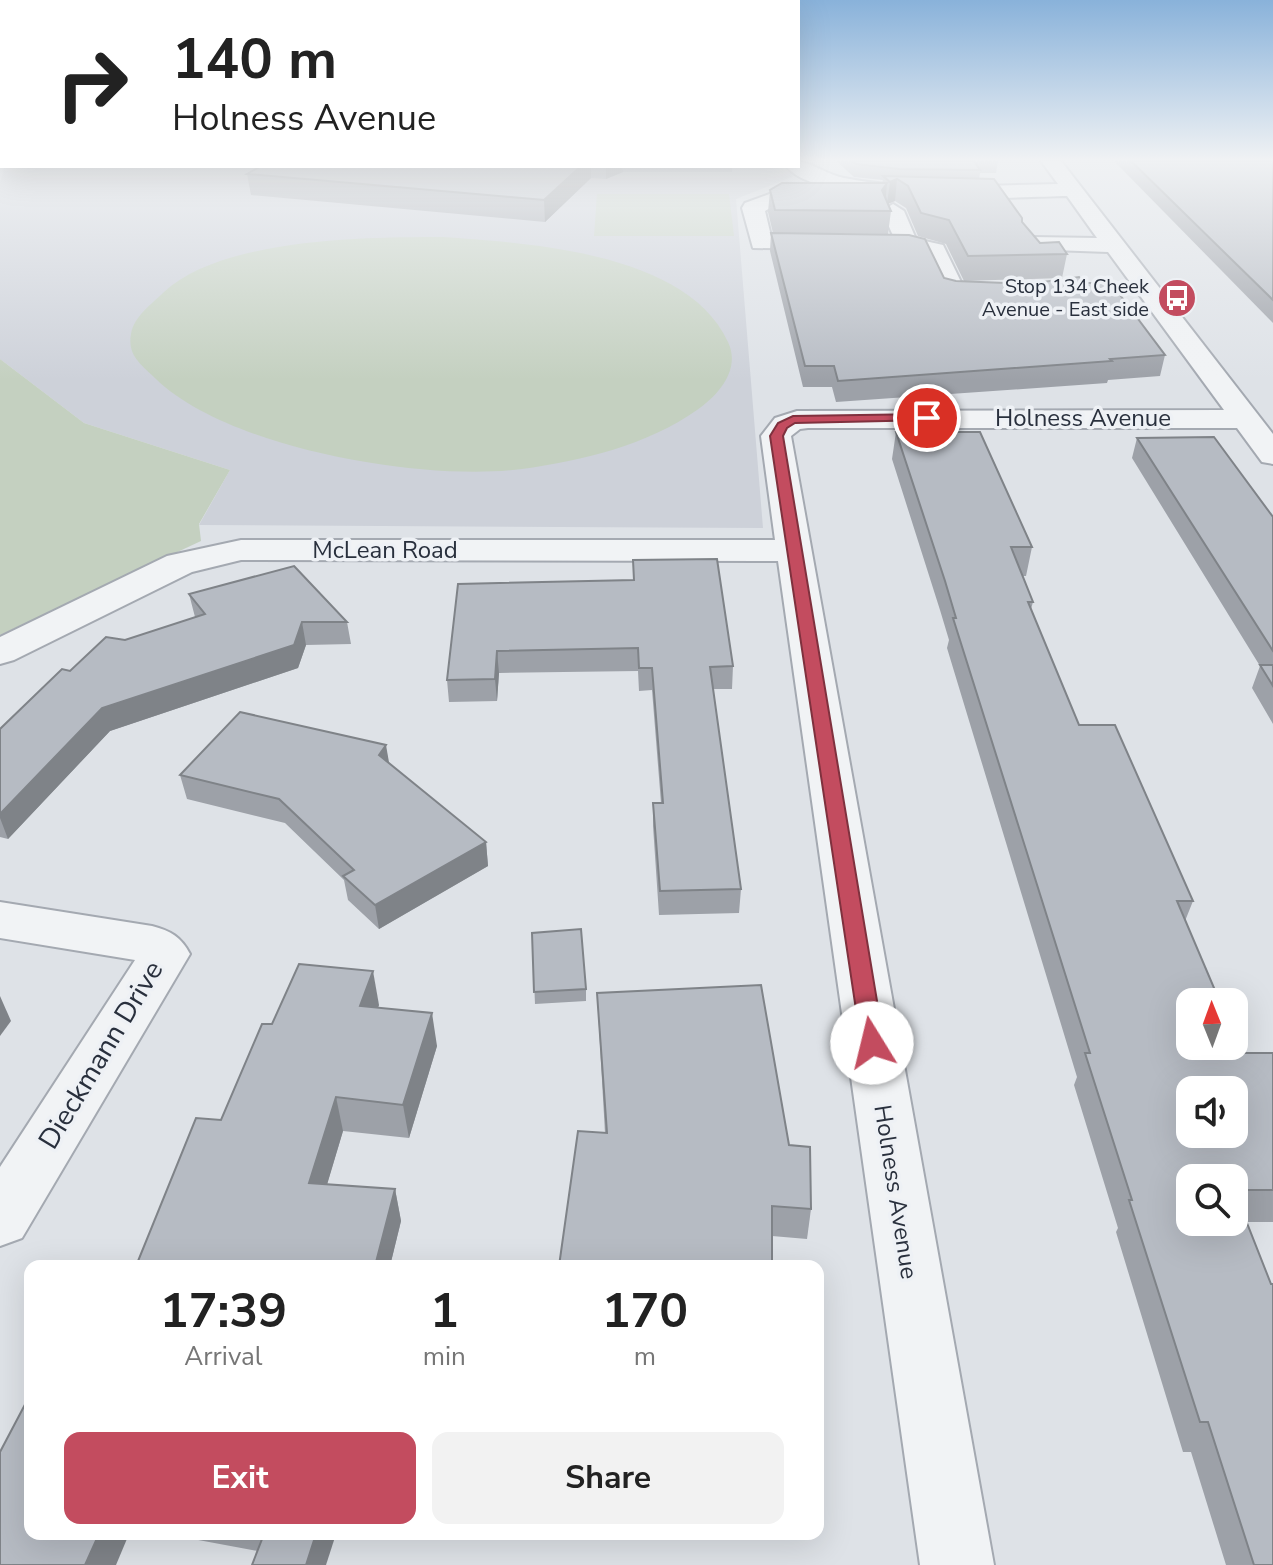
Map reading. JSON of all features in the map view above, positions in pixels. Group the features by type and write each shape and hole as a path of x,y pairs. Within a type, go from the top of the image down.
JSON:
{"street":[{"path":"759,234 761,243 848,244"},
{"path":"903,234 907,244"},
{"path":"1106,234 1273,455"},
{"path":"1030,240 1111,240"},
{"path":"878,244 907,244 935,250 953,291 1027,292"},
{"name":"Holness Avenue","path":"957,1565 776,436 782,426 793,420 1245,419"},
{"name":"McLean Road","path":"0,652 180,564 241,550 793,551"},
{"name":"Dieckmann Drive","path":"0,920 152,944 165,954 0,1219"}],"shaded area":[{"path":"0,234 739,234 763,528 199,525 230,470 84,423 0,359"}],"green space":[{"path":"734,234 734,236 594,236"},
{"path":"443,237 518,243 602,258 642,271 678,288 707,312 728,342 732,362 726,380 705,404 678,422 613,450 522,469 481,472 434,470 330,455 278,442 230,424 188,403 156,379 133,354 130,342 133,328 149,306 190,274 221,261 297,244"},
{"path":"0,359 84,423 230,470 199,524 201,541 0,635"}],"building":[{"path":"771,234 909,235 925,239 944,278 956,281 1028,284 1079,277 1084,283 1111,283 1165,355 838,381 834,366 805,366"},
{"path":"956,234 1032,234 1040,243 1059,242 1067,254 968,256"},
{"path":"1206,234 1273,234 1273,300"},
{"path":"896,432 980,432 1032,547 1011,547 1033,602 1028,602 1079,725 1115,725 1193,901 1177,901 1214,988 1176,988 1176,1060 1248,1060 1248,1053 1273,1053 1273,1190 1248,1190 1248,1164 1176,1164 1176,1236 1248,1236 1248,1226 1273,1284 1273,1565 1254,1565 1208,1422 1200,1422 1129,1200 1132,1200 1085,1053 1090,1053 953,618 956,618"},
{"path":"1214,437 1273,517 1273,651 1137,438"},
{"path":"717,559 733,666 710,667 741,889 660,891 653,803 663,803 652,668 639,668 638,648 497,651 495,679 447,680 458,584 634,580 633,560"},
{"path":"294,566 347,622 302,622 294,645 102,708 0,814 0,729 62,669 70,671 106,637 125,640 205,614 189,594"},
{"path":"1260,665 1273,665 1273,686"},
{"path":"240,712 386,745 379,755 486,842 375,905 343,876 354,870 279,799 180,775"},
{"path":"581,929 586,989 534,992 532,933"},
{"path":"299,964 373,971 360,1006 432,1013 403,1105 336,1097 309,1183 395,1189 377,1260 138,1260 196,1118 221,1120 262,1024 272,1024"},
{"path":"761,985 789,1145 810,1147 811,1209 772,1206 772,1260 560,1260 578,1131 607,1133 597,993"},
{"path":"24,1406 24,1540 96,1540 85,1565 0,1565 0,1452"},
{"path":"262,1540 314,1540 306,1565 252,1565"}],"place":[{"name":"Stop 134 Cheek Avenue - East side","path":"1177,298"}],"route":[{"path":"872,1043 776,436 782,426 793,420 927,418"}]}
